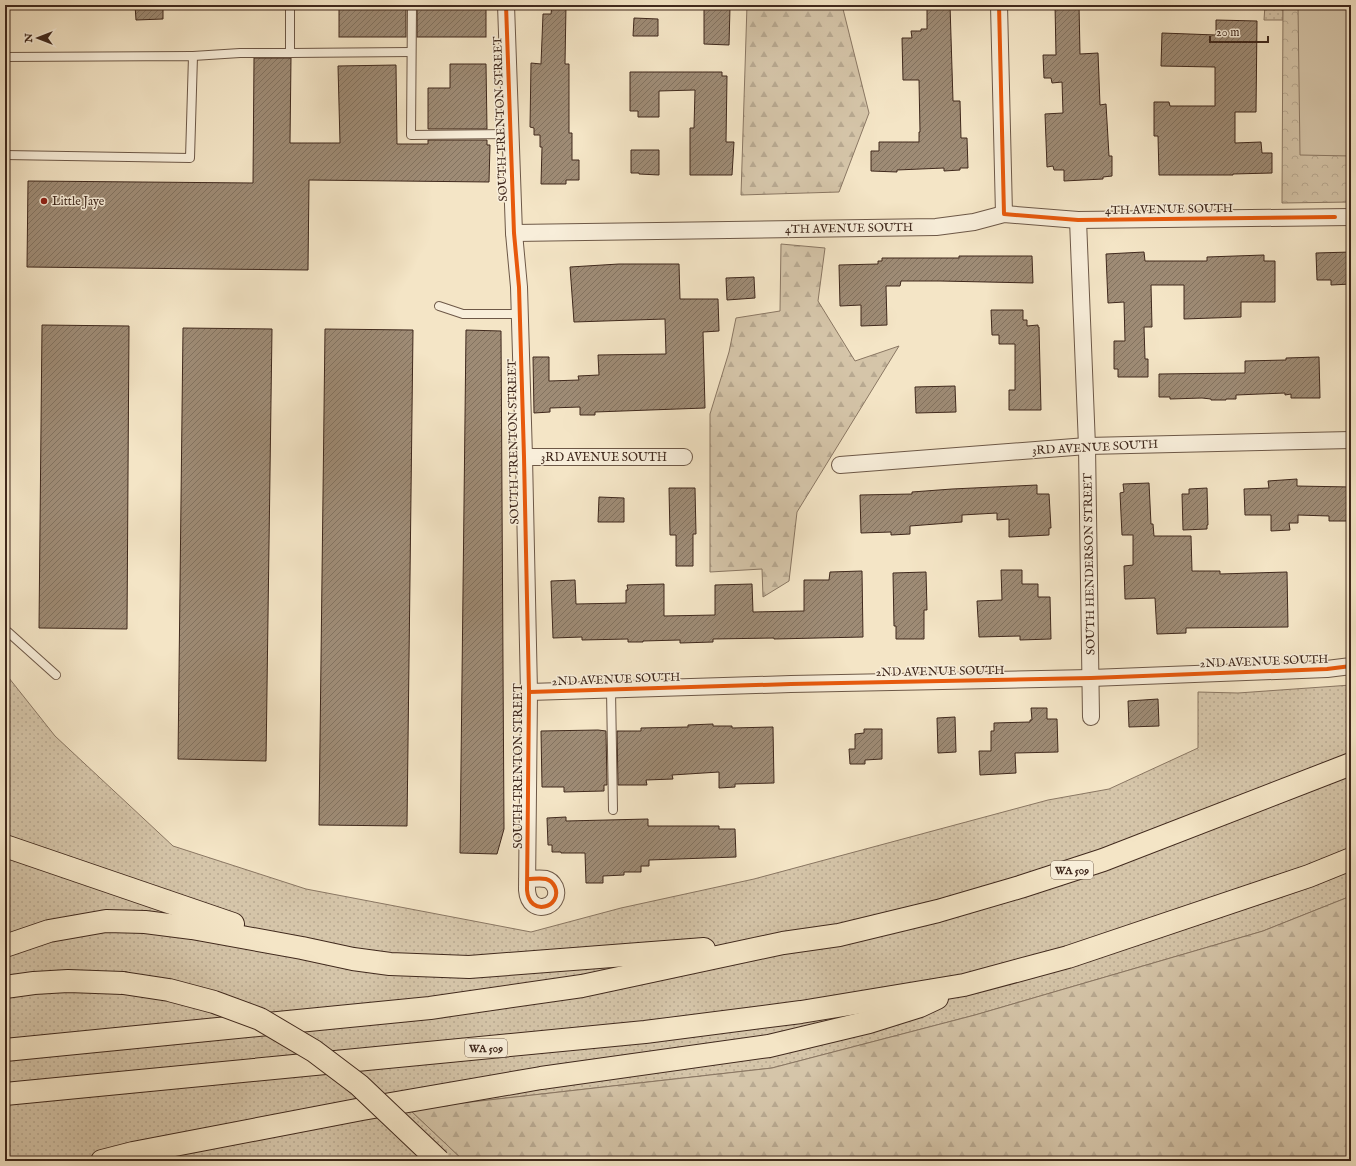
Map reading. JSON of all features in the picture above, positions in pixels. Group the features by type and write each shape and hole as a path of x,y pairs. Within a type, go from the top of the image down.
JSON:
{"highway":[{"name":"WA 509","path":"5,1050 430,1008 493,1000 589,985 783,943 839,935 938,911 1020,887 1103,860 1351,764"},
{"path":"5,846 302,948"},
{"name":"WA 509","path":"5,1094 645,1032 801,1012 964,985 1068,957 1309,876 1351,859"},
{"path":"5,946 50,931 106,921 144,922 192,928 302,948 352,959 390,964 469,967 783,943"},
{"path":"5,987 34,983 68,981 123,983 169,990 214,1002 260,1020 314,1051 359,1085 439,1161"},
{"path":"102,1161 133,1153 362,1109 510,1084 769,1046 869,1022 920,1006 964,985"}],"street":[{"name":"SOUTH TRENTON STREET","path":"506,5 514,233 519,286 524,457 529,692 527,879"},
{"path":"999,5 1004,214"},
{"name":"4TH AVENUE SOUTH","path":"514,233 936,227 974,222 1004,214 1078,220 1351,217"},
{"name":"SOUTH HENDERSON STREET","path":"1078,220 1087,446 1091,717"},
{"name":"3RD AVENUE SOUTH","path":"840,465 1087,446 1351,440"},
{"name":"3RD AVENUE SOUTH","path":"524,457 684,457"},
{"name":"2ND AVENUE SOUTH","path":"529,692 1091,678 1327,669 1351,666"}],"lane":[{"path":"290,5 290,53"},
{"path":"412,5 411,135 510,134"},
{"path":"5,57 193,56 290,53 411,52"},
{"path":"5,155 190,158 193,56"},
{"path":"439,306 463,314 520,314"},
{"path":"8,632 56,675"},
{"path":"611,690 614,810"}],"green space":[{"path":"747,5 842,5 869,113 839,192 741,195"},
{"path":"1265,5 1283,5 1283,20 1264,20"},
{"path":"1283,5 1351,5 1351,202 1282,203"},
{"path":"1298,5 1351,5 1351,156 1300,155"},
{"path":"781,244 825,248 818,301 855,361 899,346 797,512 789,581 763,597 762,569 710,572 710,414 729,352 736,318 780,311"},
{"path":"5,673 55,736 173,846 306,889 531,932 621,908 754,879 1048,800 1109,789 1198,748 1198,692 1238,693 1351,685 1351,896 1263,931 975,1015 772,1068 409,1109 464,1161 5,1161"},
{"path":"1351,896 1351,1161 464,1161 409,1109 772,1068 975,1015 1263,931"}],"building":[{"path":"135,5 163,5 163,19 136,20"},
{"path":"339,5 406,5 406,37 339,37"},
{"path":"417,5 486,5 486,37 417,37"},
{"path":"552,5 566,5 565,64 569,64 569,133 572,133 572,160 579,160 579,180 566,180 566,184 541,184 542,147 540,147 540,135 534,135 534,128 530,127 531,63 541,64 543,14 551,14"},
{"path":"927,5 950,5 953,101 960,101 961,138 967,138 968,168 944,171 944,168 897,170 897,172 871,171 871,151 879,151 879,142 919,142 919,80 903,80 902,38 912,38 911,31 921,31 921,29 927,29"},
{"path":"1055,5 1079,5 1080,54 1098,53 1100,105 1106,104 1109,156 1112,156 1112,176 1103,177 1103,179 1064,181 1064,170 1054,170 1053,166 1047,167 1045,114 1063,113 1062,82 1052,83 1051,78 1044,78 1043,55 1056,55"},
{"path":"704,7 730,7 729,45 704,44"},
{"path":"634,18 658,19 658,36 633,36"},
{"path":"1216,20 1257,21 1256,112 1235,112 1235,143 1261,142 1262,153 1272,153 1272,173 1233,175 1159,175 1158,136 1154,136 1154,102 1169,102 1170,106 1215,106 1215,67 1161,66 1162,33 1216,35"},
{"path":"254,58 291,58 290,143 340,143 338,66 396,65 397,144 428,144 428,140 487,140 487,145 490,145 489,182 309,180 308,270 27,267 28,181 253,183"},
{"path":"450,64 486,64 487,129 428,129 428,88 450,88"},
{"path":"630,72 722,72 722,76 727,76 726,142 734,142 732,175 690,175 690,128 694,128 695,90 659,91 659,117 638,117 638,111 630,111"},
{"path":"631,150 659,150 659,175 631,173"},
{"path":"1144,252 1145,261 1207,261 1207,257 1264,255 1264,261 1275,261 1275,302 1241,302 1241,317 1184,319 1184,285 1151,285 1152,327 1144,327 1145,359 1148,359 1148,377 1118,377 1118,369 1114,369 1114,341 1125,341 1124,302 1108,303 1106,254"},
{"path":"1351,252 1351,284 1331,285 1331,280 1317,280 1316,253"},
{"path":"959,256 1032,256 1033,283 901,281 900,286 886,286 887,325 861,326 861,305 840,306 839,265 878,264 878,261 882,261 882,258 959,258"},
{"path":"619,264 679,264 680,299 718,299 719,331 703,332 705,408 595,412 595,415 580,415 580,407 550,408 550,412 534,413 533,357 549,357 549,381 579,380 578,376 599,375 598,355 666,354 665,319 574,322 570,267"},
{"path":"754,277 755,298 727,300 726,278"},
{"path":"991,310 1023,310 1023,320 1027,320 1027,326 1038,325 1039,327 1041,410 1009,410 1009,390 1015,390 1015,344 999,344 999,335 992,335"},
{"path":"42,325 129,326 127,629 39,628"},
{"path":"183,328 272,329 266,761 178,759"},
{"path":"325,329 413,330 407,826 319,825"},
{"path":"466,330 501,331 504,829 497,854 460,853"},
{"path":"1319,357 1320,398 1291,398 1291,394 1285,395 1285,393 1236,395 1236,399 1226,400 1211,400 1202,398 1170,399 1170,397 1159,397 1159,374 1245,373 1245,361 1286,360 1286,358"},
{"path":"955,386 956,412 916,413 915,387"},
{"path":"1297,479 1297,486 1351,487 1351,521 1329,521 1329,516 1298,515 1298,523 1289,523 1290,530 1271,531 1271,515 1245,515 1244,489 1269,488 1268,481"},
{"path":"1149,483 1151,524 1153,524 1154,536 1191,536 1192,571 1220,571 1220,574 1287,572 1288,627 1186,628 1186,633 1157,634 1155,598 1125,599 1124,566 1133,565 1133,535 1122,535 1120,493 1124,492 1123,484"},
{"path":"1037,485 1037,494 1049,494 1051,528 1049,528 1049,535 1009,537 1009,519 997,520 997,513 962,515 962,522 910,526 910,534 891,535 891,532 861,533 860,495 912,494 912,492 952,489"},
{"path":"669,488 695,488 696,534 693,534 693,566 676,566 676,535 670,535"},
{"path":"1207,488 1207,529 1183,530 1182,494 1189,494 1189,489"},
{"path":"599,497 624,498 624,522 598,522"},
{"path":"1001,570 1022,570 1022,584 1038,584 1038,597 1050,597 1051,639 1020,640 1020,636 979,637 977,601 1002,600"},
{"path":"862,571 863,637 713,639 713,642 680,643 680,640 628,642 628,639 582,640 582,637 553,638 551,581 575,580 576,604 626,603 626,590 628,590 627,585 664,584 664,616 715,615 715,585 752,584 753,612 804,611 804,580 829,580 830,572"},
{"path":"926,572 927,610 924,610 924,639 896,639 896,626 894,626 893,573"},
{"path":"1158,699 1159,726 1129,727 1128,701"},
{"path":"1031,708 1047,708 1047,719 1057,719 1058,752 1015,753 1016,773 980,775 979,751 991,751 991,731 994,731 994,723 1030,722 1030,720 1032,720"},
{"path":"955,717 956,752 938,753 937,718"},
{"path":"713,724 713,726 732,726 732,728 773,727 774,783 735,784 735,787 719,788 719,772 672,775 673,779 646,780 647,785 618,785 617,731 641,731 641,728 688,727 688,725"},
{"path":"864,729 882,729 882,759 865,760 865,764 850,764 849,749 855,749 855,734 864,733"},
{"path":"541,731 606,731 607,785 604,785 604,791 564,792 564,787 542,787"},
{"path":"566,817 566,821 648,819 648,826 719,826 719,829 735,829 736,857 649,860 649,866 641,866 641,872 624,872 624,875 603,876 603,883 586,883 585,853 552,852 552,845 548,845 547,818"}],"cycle path":[{"path":"506,5 514,233 519,287 524,457 529,692 527,890 529,899 533,904 539,907 550,904 554,900 556,894 555,887 550,881 547,879 544,879 539,879 529,879 527,879"},
{"path":"999,5 1004,214 1078,220 1335,217"},
{"path":"529,692 791,684 1091,678 1327,669 1351,666"}],"place":[{"name":"Little Jaye","path":"44,201"}]}
